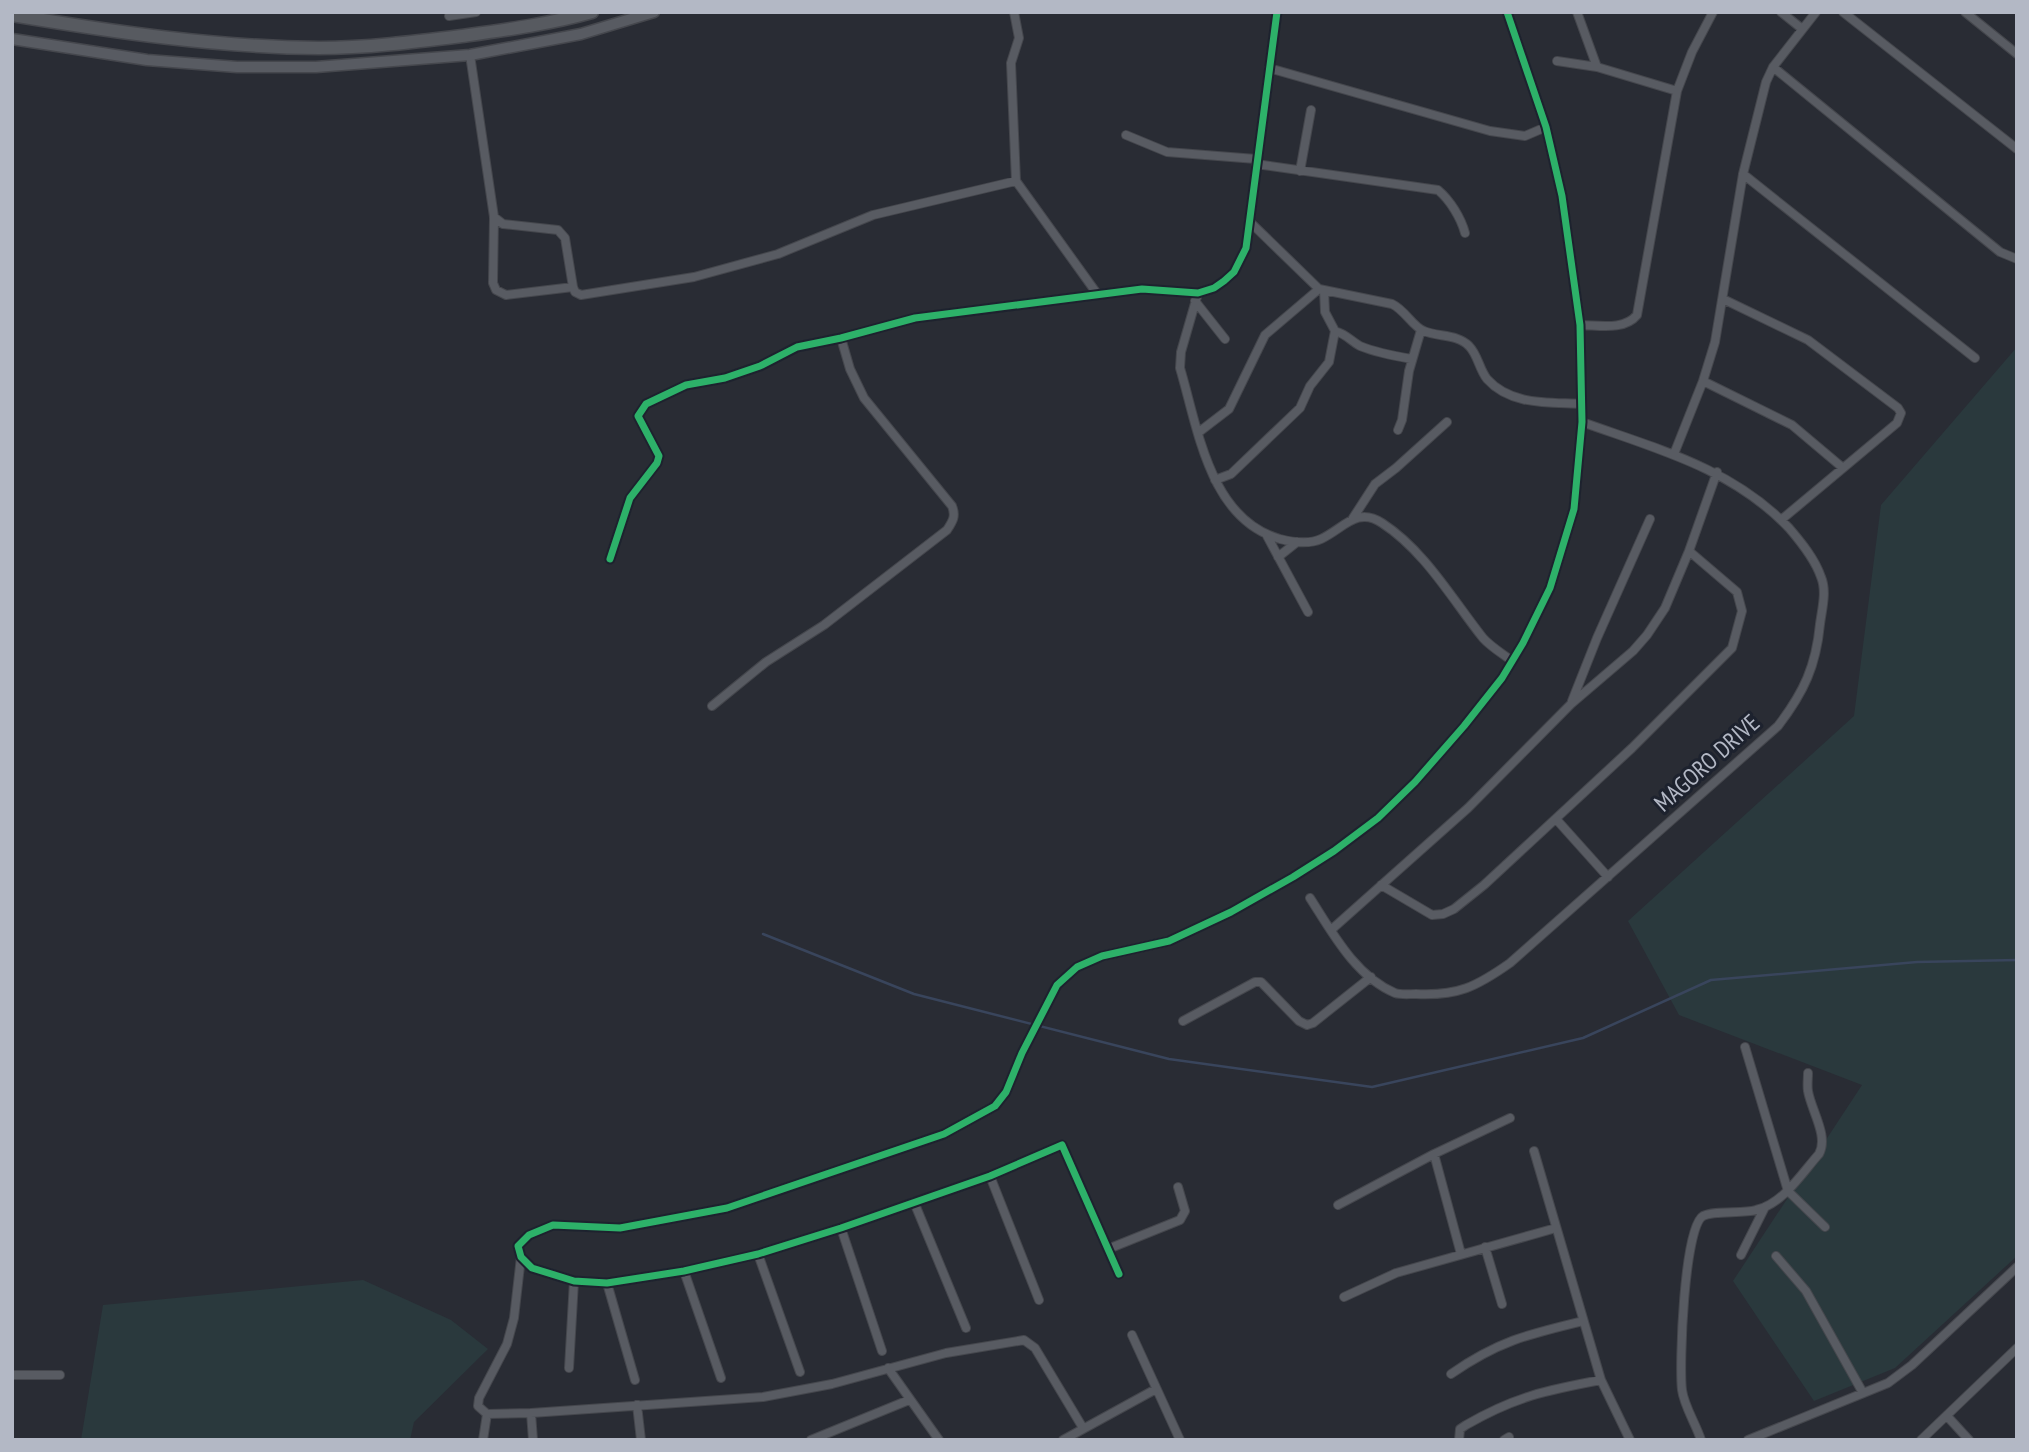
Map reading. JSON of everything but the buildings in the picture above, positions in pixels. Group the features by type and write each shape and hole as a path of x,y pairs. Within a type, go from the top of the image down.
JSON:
{"main road":[{"path":"12,15 149,37 237,45 320,48 398,44 514,29 592,12"}],"street":[{"path":"449,16 476,12"},
{"path":"12,39 126,58 237,67 316,67 470,55 582,34 654,12"},
{"path":"1014,12 1020,38 1011,63 1016,181 1098,295"},
{"path":"610,559 630,498 657,464 659,456 638,416 646,404 686,385 724,378 760,366 797,347 841,338 915,317 1150,289 1197,297 1234,272 1246,248 1277,12"},
{"path":"1083,1428 1035,1348 1024,1340 946,1353 821,1387 763,1397 531,1413 487,1414 478,1406 479,1398 506,1345 514,1318 521,1257 518,1246 529,1235 553,1225 620,1228 727,1208 944,1134 995,1106 1006,1092 1022,1053 1057,985 1077,967 1102,956 1169,941 1231,912 1334,851 1378,818 1415,782 1502,678 1550,588 1574,509 1583,404 1580,325 1562,196 1546,127 1507,12"},
{"path":"1577,12 1597,67"},
{"path":"1580,325 1622,325 1629,323 1637,315 1677,91 1695,44 1713,12"},
{"path":"1782,12 1801,28"},
{"path":"1674,454 1703,381 1715,342 1742,174 1761,95 1773,67 1816,12"},
{"path":"1843,12 2017,149"},
{"path":"1965,12 2017,54"},
{"path":"470,55 495,217 493,283 496,290 501,294 573,287"},
{"path":"1557,61 1597,67 1677,91"},
{"path":"1773,67 2000,252 2017,259"},
{"path":"1269,68 1490,131 1525,136 1546,127"},
{"path":"1300,171 1311,110"},
{"path":"1126,135 1167,152 1256,161 1300,171 1438,190 1450,202 1465,233"},
{"path":"1742,174 1975,358"},
{"path":"495,217 503,224 562,232 573,287 575,292 581,295 694,277 778,254 873,215 1016,181"},
{"path":"1250,221 1321,290 1392,304 1399,307 1421,331 1462,340 1470,346 1485,377 1496,387 1520,400 1583,404"},
{"path":"495,230 503,224"},
{"path":"1215,480 1231,474 1300,408 1310,386 1329,362 1335,331 1325,312 1321,290"},
{"path":"1199,432 1229,410 1265,335 1321,290"},
{"path":"1197,297 1225,340"},
{"path":"1197,297 1181,352 1180,368 1215,480 1237,513 1266,534 1297,542 1321,540 1353,518 1364,515 1383,523 1434,571 1485,640 1512,661"},
{"path":"1723,299 1808,340 1901,413 1897,423 1781,520"},
{"path":"1335,331 1346,334 1356,344 1371,350 1412,359"},
{"path":"1398,430 1412,359 1421,331"},
{"path":"712,706 766,662 824,625 947,530 954,519 952,506 864,398 850,369 841,338"},
{"path":"1703,381 1792,425 1843,468"},
{"path":"1353,518 1375,484 1447,422"},
{"name":"MAGORO DRIVE","path":"1310,898 1350,957 1371,977 1396,994 1432,995 1464,991 1488,979 1510,963 1778,726 1797,701 1817,654 1824,590 1822,578 1806,548 1781,520 1717,472 1582,422"},
{"path":"1331,930 1468,808 1571,704 1633,651 1647,635 1665,608 1717,472"},
{"path":"1571,704 1650,519"},
{"path":"1266,534 1308,612"},
{"path":"1278,557 1297,542"},
{"path":"1381,885 1432,915 1454,909 1484,885 1632,748 1732,648 1742,611 1737,592 1689,551"},
{"path":"1556,819 1608,877"},
{"path":"1183,1021 1255,982 1261,982 1299,1021 1307,1025 1371,977"},
{"path":"1745,1047 1787,1191 1825,1227"},
{"path":"1741,1255 1765,1208 1787,1191 1822,1149 1822,1140 1808,1092 1808,1073"},
{"path":"1338,1205 1434,1154 1510,1118"},
{"path":"521,1257 533,1268 573,1281 607,1283 684,1272 758,1254 841,1228 990,1176 1062,1145 1119,1274"},
{"path":"1534,1151 1601,1380 1630,1440"},
{"path":"1434,1154 1461,1254"},
{"path":"990,1176 1039,1300"},
{"path":"1108,1249 1180,1220 1185,1211 1178,1187"},
{"path":"914,1202 965,1328"},
{"path":"1701,1440 1682,1393 1681,1351 1688,1255 1697,1222 1702,1216 1765,1208"},
{"path":"841,1228 882,1351"},
{"path":"1344,1297 1396,1273 1556,1228"},
{"path":"1485,1247 1502,1304"},
{"path":"758,1254 800,1372"},
{"path":"1776,1256 1806,1291 1863,1393"},
{"path":"1748,1440 1888,1383 1912,1365 2017,1267"},
{"path":"684,1272 721,1378"},
{"path":"569,1368 573,1281"},
{"path":"607,1283 635,1381"},
{"path":"1451,1374 1478,1355 1522,1335 1583,1321"},
{"path":"1132,1335 1180,1440"},
{"path":"1921,1440 2017,1348"},
{"path":"888,1368 939,1440"},
{"path":"12,1375 60,1375"},
{"path":"1459,1440 1460,1429 1465,1424 1509,1402 1546,1390 1601,1380"},
{"path":"1063,1440 1076,1436 1083,1428 1156,1389"},
{"path":"811,1440 909,1400"},
{"path":"637,1405 641,1440"},
{"path":"531,1413 533,1440"},
{"path":"482,1440 487,1414"},
{"path":"1947,1416 1969,1440"}],"shaded area":[{"path":"2017,347 2017,1256 1895,1368 1814,1401 1733,1281 1862,1085 1679,1015 1628,921 1854,716 1881,505"},
{"path":"363,1280 451,1320 488,1349 414,1422 410,1440 81,1440 103,1305"}],"waterway":[{"path":"763,934 914,994 1169,1059 1372,1087 1583,1038 1711,980 1917,962 2017,960"}],"cycle path":[{"path":"610,559 630,498 657,463 659,456 638,416 646,404 686,385 725,378 760,366 797,347 915,318 1142,289 1198,293 1214,288 1224,281 1234,272 1246,248 1277,12"},
{"path":"1119,1274 1062,1145 990,1176 841,1228 758,1254 684,1271 607,1283 574,1281 532,1268 521,1257 518,1246 529,1235 553,1225 620,1228 727,1208 944,1134 995,1106 1006,1092 1022,1053 1057,985 1077,967 1102,956 1169,941 1231,912 1293,877 1378,818 1415,782 1464,726 1502,678 1550,588 1574,509 1582,422 1580,325 1562,196 1546,127 1507,12"}]}
